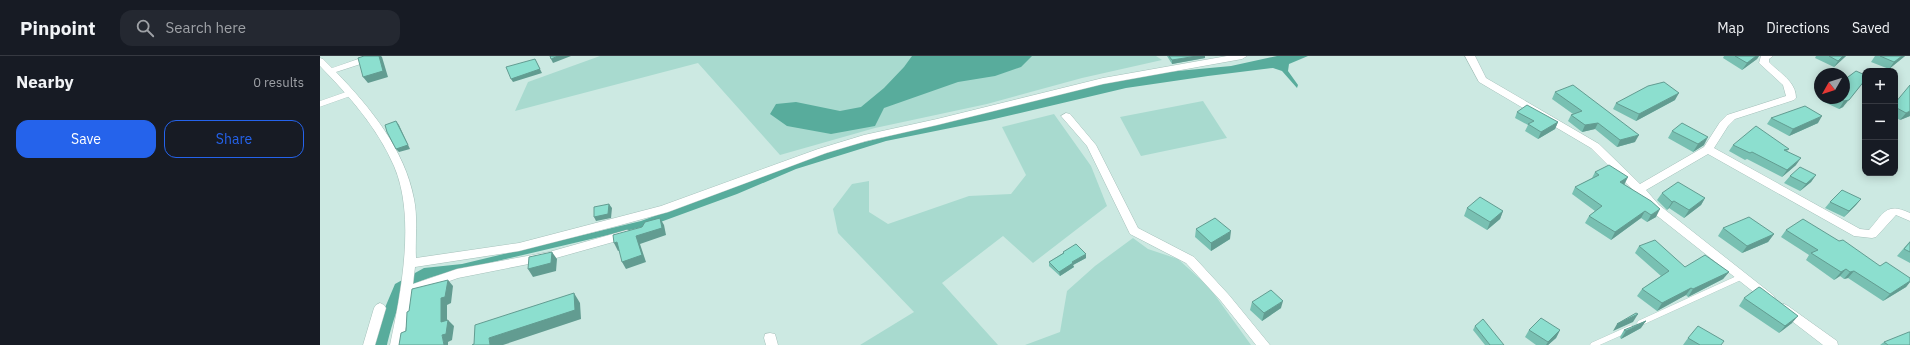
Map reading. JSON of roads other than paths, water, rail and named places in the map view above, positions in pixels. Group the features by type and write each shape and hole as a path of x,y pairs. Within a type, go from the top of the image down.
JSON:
{"street":[{"path":"331,71 376,56"},
{"path":"409,266 519,247 664,209 822,151 864,138 937,122 1103,80 1199,60 1242,56"},
{"path":"1470,56 1482,80 1595,146 1655,208 1741,277 1832,345"},
{"path":"1639,190 1708,149 1724,124 1731,117 1792,97 1787,83 1766,66 1764,63 1764,57"},
{"path":"320,61 351,93 370,118 399,166 409,200 408,288 396,345"},
{"path":"1066,116 1091,145 1134,231 1190,260 1225,298 1264,345"},
{"path":"1708,149 1840,225 1858,233 1872,234 1890,213 1896,211 1910,217"},
{"path":"408,288 456,274 549,256 642,230"},
{"path":"369,345 380,308"}],"lane":[{"path":"320,104 351,93"},
{"path":"1593,345 1741,277"}]}
